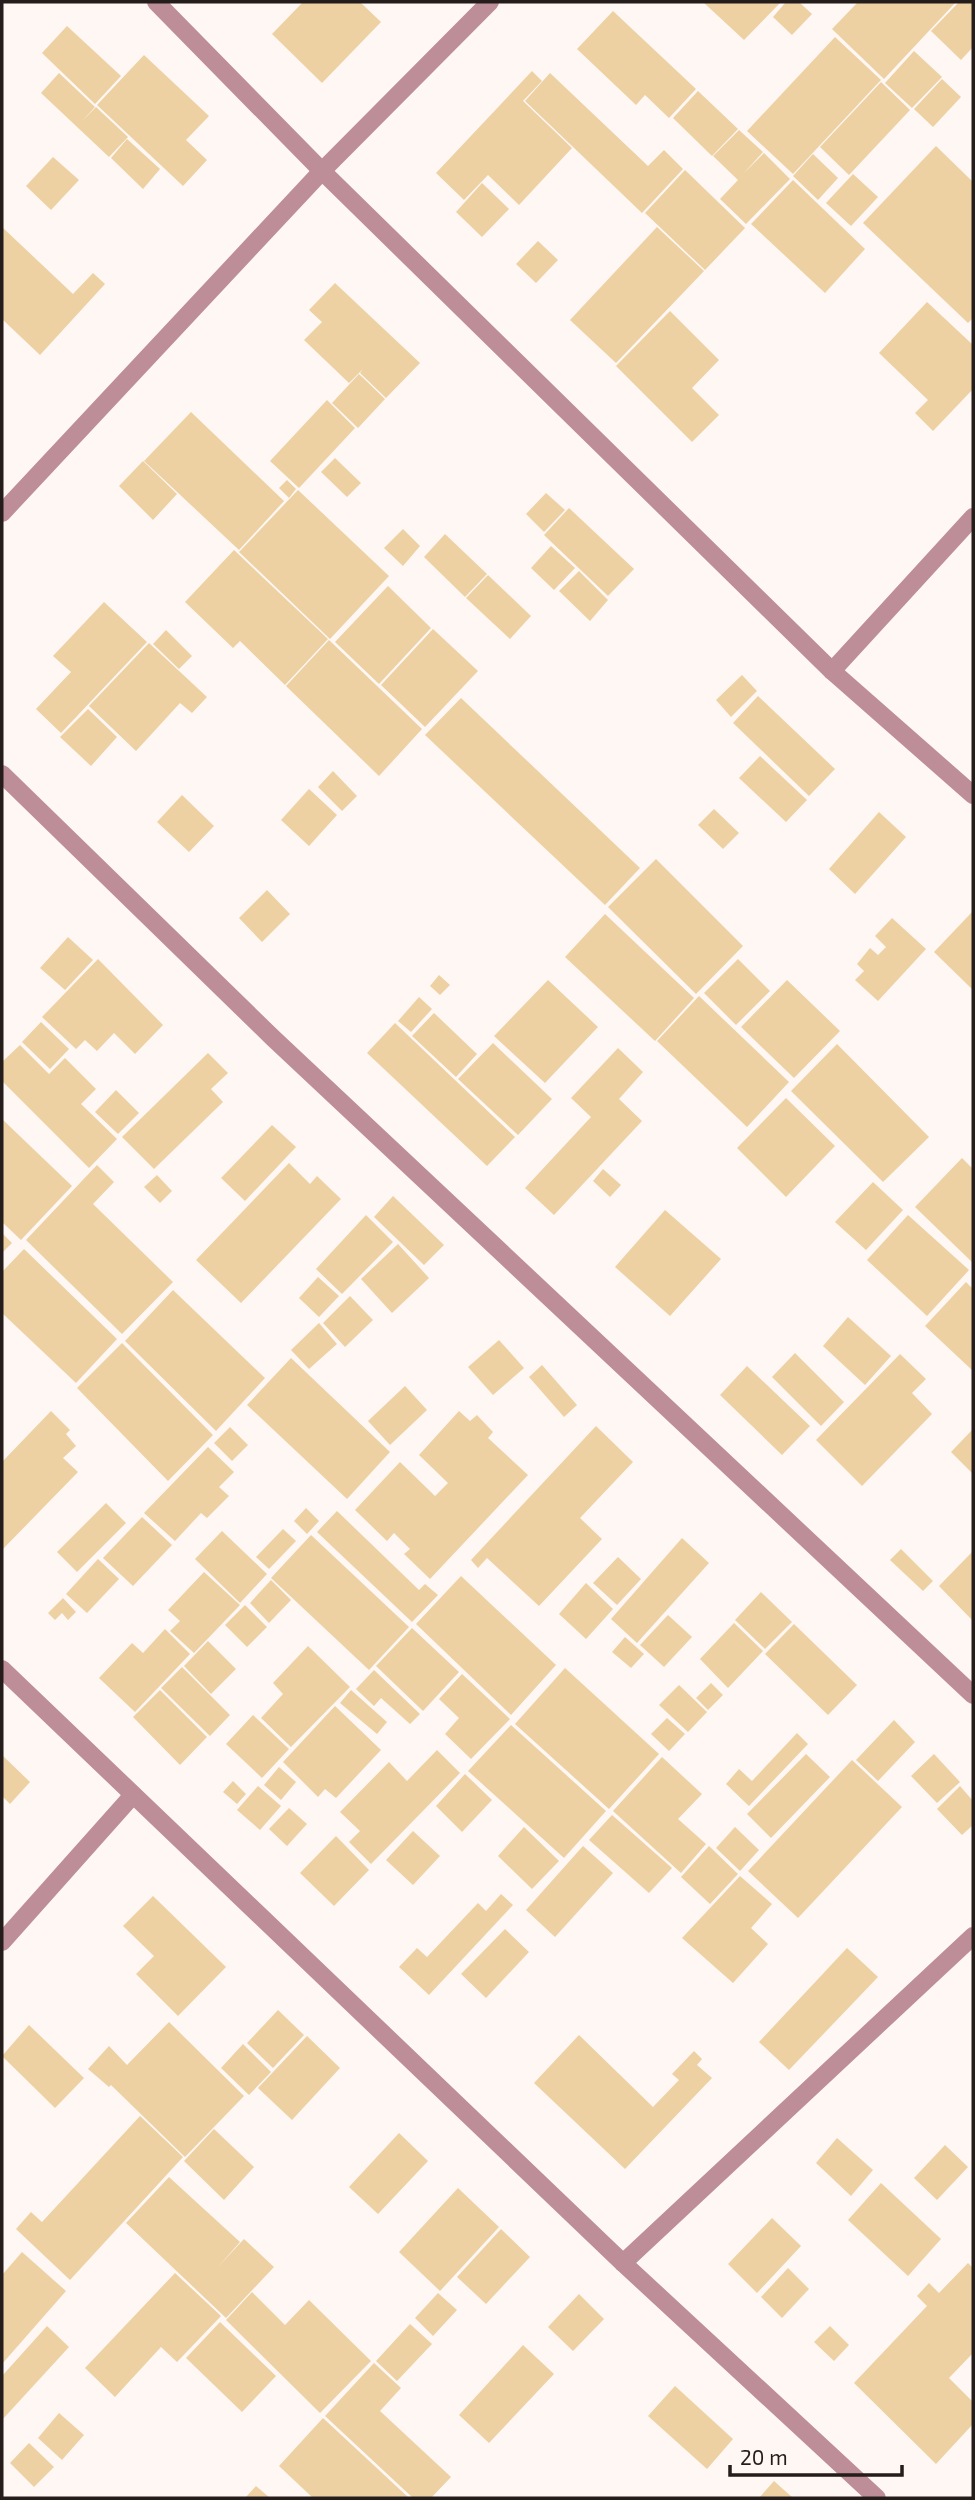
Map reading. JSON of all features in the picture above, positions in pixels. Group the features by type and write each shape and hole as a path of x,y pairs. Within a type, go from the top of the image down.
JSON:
{"street":[{"path":"156,2 322,171 832,671 973,794"},
{"path":"2,513 322,171 490,2"},
{"path":"832,671 973,517"},
{"path":"2,775 283,1048 973,1695"},
{"path":"2,1669 623,2263 877,2498"},
{"path":"2,1942 133,1795"},
{"path":"623,2263 973,1936"}],"building":[{"path":"303,2 360,2 381,22 322,83 272,34"},
{"path":"703,2 781,2 744,40"},
{"path":"786,2 799,2 812,14 792,35 773,17"},
{"path":"858,2 956,2 884,79 832,29"},
{"path":"959,2 973,2 973,47 961,60 931,31"},
{"path":"613,11 696,89 669,118 645,95 636,105 577,49"},
{"path":"67,26 121,76 95,104 42,53"},
{"path":"835,37 881,80 793,174 747,131"},
{"path":"914,51 942,77 912,108 885,83"},
{"path":"144,55 209,116 186,140 207,160 183,186 97,105"},
{"path":"532,71 542,81 523,101 572,148 519,205 488,175 464,200 436,173"},
{"path":"59,73 95,107 82,121 96,107 128,137 109,157 41,93"},
{"path":"550,73 648,166 664,150 683,169 642,213 525,101"},
{"path":"942,79 961,97 933,127 914,109"},
{"path":"881,82 910,110 849,175 820,147"},
{"path":"698,91 738,129 712,156 673,118"},
{"path":"739,130 763,152 744,173 764,153 790,179 746,224 720,199 738,180 713,156"},
{"path":"127,139 160,169 143,189 111,158"},
{"path":"936,146 973,182 973,318 968,323 863,223"},
{"path":"813,154 838,178 818,200 793,176"},
{"path":"53,157 79,180 51,210 26,186"},
{"path":"685,170 745,228 705,270 645,213"},
{"path":"853,174 878,197 851,226 826,203"},
{"path":"793,180 865,249 825,293 751,224"},
{"path":"482,183 509,209 482,237 456,212"},
{"path":"2,227 73,294 93,273 105,284 40,355 2,319"},
{"path":"657,227 704,271 616,363 570,320"},
{"path":"538,241 558,260 536,283 516,264"},
{"path":"335,283 420,363 386,398 360,373 363,369 349,383 304,340 322,322 309,310"},
{"path":"927,302 973,345 973,389 933,431 915,413 928,400 879,353"},
{"path":"670,311 719,360 692,388 719,415 692,442 616,366"},
{"path":"359,374 385,399 358,428 332,403"},
{"path":"327,400 355,428 299,488 270,461"},
{"path":"191,412 284,501 239,550 144,461"},
{"path":"335,458 361,483 347,497 321,472"},
{"path":"143,461 177,494 153,520 119,486"},
{"path":"287,480 296,489 289,498 279,488"},
{"path":"298,490 389,576 330,639 239,552"},
{"path":"546,493 565,510 544,532 526,514"},
{"path":"569,508 634,569 608,596 544,535"},
{"path":"403,529 420,546 403,566 384,548"},
{"path":"445,534 487,574 465,597 424,557"},
{"path":"551,546 575,568 554,590 531,568"},
{"path":"234,550 328,639 285,685 240,641 233,648 185,602"},
{"path":"579,571 608,600 590,621 559,591"},
{"path":"488,575 531,616 510,639 466,598"},
{"path":"388,586 431,628 379,684 335,642"},
{"path":"104,602 147,642 61,733 36,709 71,672 53,656"},
{"path":"433,629 478,671 425,727 381,685"},
{"path":"166,630 192,656 179,669 153,644"},
{"path":"329,640 422,729 379,776 286,686"},
{"path":"149,643 207,697 192,713 180,703 136,751 89,706"},
{"path":"742,675 757,691 731,717 716,700"},
{"path":"758,696 835,769 809,796 733,723"},
{"path":"461,698 640,868 605,905 425,735"},
{"path":"88,709 117,737 91,766 60,737"},
{"path":"760,756 807,800 786,822 739,778"},
{"path":"333,771 357,796 342,811 318,787"},
{"path":"309,789 337,815 309,846 281,820"},
{"path":"182,795 214,826 189,852 157,822"},
{"path":"714,809 739,833 723,849 698,825"},
{"path":"879,812 906,837 855,894 829,869"},
{"path":"656,859 743,946 696,994 608,907"},
{"path":"267,890 290,914 262,942 239,918"},
{"path":"973,911 973,990 934,952"},
{"path":"605,914 694,998 655,1041 565,957"},
{"path":"892,918 926,949 878,1001 855,980 864,971 857,964 870,948 878,955 886,947 875,936"},
{"path":"68,937 93,960 65,990 40,968"},
{"path":"98,959 163,1025 135,1054 114,1033 97,1051 85,1040 76,1049 42,1017"},
{"path":"738,959 770,991 736,1025 704,993"},
{"path":"439,975 450,985 440,995 430,986"},
{"path":"548,980 598,1027 545,1083 494,1036"},
{"path":"787,980 840,1031 794,1078 741,1027"},
{"path":"699,996 789,1082 747,1127 657,1041"},
{"path":"419,997 432,1009 411,1032 398,1021"},
{"path":"434,1013 477,1054 456,1077 412,1036"},
{"path":"41,1022 69,1049 50,1069 22,1042"},
{"path":"395,1023 515,1137 487,1166 367,1053"},
{"path":"493,1043 552,1099 518,1135 458,1079"},
{"path":"837,1044 929,1137 883,1182 791,1091"},
{"path":"20,1045 49,1074 65,1058 96,1089 81,1104 117,1139 89,1168 2,1081 2,1062"},
{"path":"618,1048 643,1072 619,1099 642,1121 554,1215 525,1188 591,1117 571,1098"},
{"path":"208,1053 228,1073 211,1089 223,1102 154,1169 122,1137"},
{"path":"116,1090 139,1113 118,1134 95,1112"},
{"path":"786,1098 835,1146 786,1197 737,1148"},
{"path":"2,1119 72,1186 21,1240 2,1222"},
{"path":"272,1125 296,1147 245,1201 221,1178"},
{"path":"962,1158 973,1169 973,1263 915,1207"},
{"path":"289,1163 310,1184 317,1176 341,1199 241,1303 196,1260"},
{"path":"97,1165 114,1182 93,1204 173,1282 122,1334 26,1240"},
{"path":"603,1169 621,1185 610,1197 593,1181"},
{"path":"157,1175 172,1191 160,1203 144,1187"},
{"path":"873,1182 903,1210 866,1250 835,1222"},
{"path":"393,1196 444,1245 424,1265 374,1217"},
{"path":"665,1210 721,1259 670,1316 615,1267"},
{"path":"366,1215 393,1242 342,1294 316,1269"},
{"path":"908,1215 969,1270 927,1316 867,1260"},
{"path":"2,1233 12,1243 2,1253"},
{"path":"398,1244 429,1278 392,1313 361,1279"},
{"path":"24,1249 117,1339 76,1383 2,1313 2,1272"},
{"path":"318,1277 339,1296 319,1317 299,1298"},
{"path":"966,1282 973,1289 973,1371 925,1326"},
{"path":"173,1290 265,1378 216,1431 125,1341"},
{"path":"350,1296 373,1320 345,1347 323,1323"},
{"path":"848,1317 891,1356 865,1385 823,1346"},
{"path":"319,1323 337,1344 309,1369 291,1350"},
{"path":"499,1340 524,1368 493,1395 468,1367"},
{"path":"122,1343 213,1435 168,1481 77,1388"},
{"path":"795,1353 844,1402 821,1426 772,1377"},
{"path":"900,1354 926,1379 912,1393 932,1414 862,1486 816,1440"},
{"path":"291,1358 390,1452 347,1499 247,1405"},
{"path":"542,1365 577,1405 564,1417 529,1377"},
{"path":"747,1366 810,1426 782,1455 720,1395"},
{"path":"405,1386 427,1410 390,1445 368,1421"},
{"path":"51,1411 70,1430 66,1434 76,1446 63,1458 78,1472 2,1550 2,1462"},
{"path":"459,1411 470,1421 477,1415 493,1432 488,1438 528,1475 430,1579 404,1554 410,1549 394,1533 387,1541 355,1510 400,1462 435,1496 448,1483 419,1455"},
{"path":"596,1426 633,1462 580,1518 602,1539 539,1606 487,1558 478,1568 471,1560"},
{"path":"230,1427 248,1445 232,1461 214,1443"},
{"path":"973,1429 973,1474 951,1452"},
{"path":"208,1447 234,1472 219,1487 229,1496 207,1518 201,1513 175,1541 144,1513"},
{"path":"106,1503 126,1523 77,1572 57,1552"},
{"path":"306,1508 319,1521 307,1534 294,1521"},
{"path":"337,1511 419,1590 425,1584 438,1595 412,1622 317,1532"},
{"path":"142,1517 172,1545 133,1586 103,1558"},
{"path":"283,1529 296,1541 269,1569 256,1557"},
{"path":"222,1531 267,1574 240,1603 195,1559"},
{"path":"311,1535 409,1627 369,1670 271,1578"},
{"path":"682,1538 709,1563 637,1643 611,1619"},
{"path":"901,1549 933,1581 923,1591 890,1560"},
{"path":"973,1551 973,1621 939,1586"},
{"path":"618,1557 641,1579 617,1605 593,1583"},
{"path":"98,1559 119,1579 87,1613 66,1594"},
{"path":"204,1572 240,1605 194,1653 170,1631 180,1621 168,1610"},
{"path":"461,1576 556,1665 511,1715 416,1624"},
{"path":"271,1580 291,1600 269,1623 250,1603"},
{"path":"586,1583 613,1609 586,1639 559,1614"},
{"path":"761,1592 792,1622 765,1649 735,1620"},
{"path":"63,1598 76,1612 68,1620 62,1613 55,1620 48,1613"},
{"path":"245,1605 267,1627 247,1647 225,1625"},
{"path":"668,1615 692,1637 664,1667 640,1645"},
{"path":"734,1623 763,1651 728,1688 700,1659"},
{"path":"794,1624 857,1685 828,1715 765,1654"},
{"path":"412,1628 459,1672 423,1711 376,1666"},
{"path":"165,1629 190,1654 135,1712 99,1678 132,1643 143,1653"},
{"path":"625,1637 644,1654 631,1668 612,1652"},
{"path":"208,1641 236,1669 211,1694 184,1666"},
{"path":"308,1646 350,1687 291,1747 261,1718 283,1694 273,1683"},
{"path":"182,1667 230,1715 210,1736 161,1688"},
{"path":"565,1668 659,1754 609,1809 515,1724"},
{"path":"374,1670 420,1714 410,1724 381,1698 374,1706 356,1689"},
{"path":"462,1674 510,1719 471,1759 445,1734 459,1718 439,1699"},
{"path":"711,1683 723,1695 708,1710 696,1698"},
{"path":"679,1685 707,1712 688,1732 659,1705"},
{"path":"160,1690 207,1737 180,1765 133,1717"},
{"path":"351,1690 387,1722 377,1734 340,1703"},
{"path":"335,1706 381,1750 336,1798 325,1789 318,1797 283,1762"},
{"path":"253,1715 289,1749 262,1778 226,1744"},
{"path":"667,1718 685,1734 669,1751 651,1734"},
{"path":"894,1720 915,1742 878,1781 856,1760"},
{"path":"511,1725 606,1811 564,1858 468,1771"},
{"path":"797,1733 808,1744 749,1806 726,1784 739,1769 752,1781"},
{"path":"437,1750 460,1773 371,1864 349,1842 360,1831 340,1812 389,1762 407,1781"},
{"path":"806,1754 830,1777 771,1838 747,1814"},
{"path":"934,1754 960,1782 937,1803 911,1776"},
{"path":"2,1755 30,1782 10,1804 2,1796"},
{"path":"662,1757 702,1794 678,1819 706,1844 681,1873 613,1811"},
{"path":"852,1760 902,1807 798,1918 748,1871"},
{"path":"279,1767 296,1782 281,1800 264,1785"},
{"path":"465,1774 492,1800 462,1832 436,1806"},
{"path":"233,1781 246,1794 237,1804 223,1792"},
{"path":"258,1786 281,1806 260,1830 237,1810"},
{"path":"960,1786 973,1801 973,1825 962,1835 937,1809"},
{"path":"289,1808 307,1824 287,1846 269,1829"},
{"path":"612,1815 672,1868 649,1893 589,1840"},
{"path":"524,1827 559,1861 532,1889 498,1856"},
{"path":"735,1827 759,1850 740,1871 716,1848"},
{"path":"413,1831 440,1856 413,1885 386,1860"},
{"path":"336,1836 369,1870 334,1906 300,1873"},
{"path":"583,1846 613,1873 555,1937 526,1910"},
{"path":"709,1846 738,1874 710,1904 681,1877"},
{"path":"740,1876 772,1904 751,1928 768,1944 733,1983 682,1938"},
{"path":"501,1894 513,1905 429,1995 399,1967 417,1948 427,1957 478,1903 486,1911"},
{"path":"153,1896 226,1967 178,2016 136,1974 154,1956 123,1926"},
{"path":"505,1929 529,1952 486,1998 461,1974"},
{"path":"847,1948 878,1977 789,2070 759,2042"},
{"path":"278,2010 304,2035 273,2068 247,2043"},
{"path":"169,2022 244,2096 185,2157 111,2085 109,2087 88,2069 109,2046 127,2065"},
{"path":"29,2025 84,2078 55,2108 2,2056"},
{"path":"579,2035 653,2107 679,2080 672,2074 694,2051 702,2059 697,2065 712,2078 625,2169 534,2083"},
{"path":"307,2036 340,2068 292,2120 258,2088"},
{"path":"243,2044 271,2072 249,2095 221,2068"},
{"path":"140,2116 183,2157 70,2280 16,2229 31,2212 42,2222"},
{"path":"214,2129 254,2167 224,2200 184,2161"},
{"path":"399,2133 428,2161 378,2214 349,2187"},
{"path":"837,2138 873,2170 851,2196 816,2163"},
{"path":"945,2145 968,2167 937,2200 914,2178"},
{"path":"169,2177 240,2242 217,2268 244,2239 274,2267 226,2318 126,2223"},
{"path":"881,2183 941,2239 908,2276 848,2220"},
{"path":"458,2188 499,2227 440,2291 399,2252"},
{"path":"772,2218 801,2246 757,2293 728,2264"},
{"path":"501,2229 530,2257 486,2304 457,2277"},
{"path":"22,2252 66,2291 2,2364 2,2275"},
{"path":"968,2263 973,2268 973,2353 949,2378 973,2402 973,2424 936,2464 854,2383 927,2306 917,2296 929,2283 939,2293"},
{"path":"788,2268 809,2289 782,2318 761,2297"},
{"path":"175,2273 221,2316 177,2362 161,2347 115,2397 85,2368"},
{"path":"252,2292 285,2325 309,2300 371,2361 320,2413 226,2320"},
{"path":"438,2293 457,2310 433,2336 415,2318"},
{"path":"579,2294 604,2319 573,2351 548,2327"},
{"path":"220,2322 276,2376 242,2412 186,2358"},
{"path":"410,2324 432,2344 397,2381 376,2361"},
{"path":"47,2326 69,2347 2,2420 2,2376"},
{"path":"830,2326 849,2345 834,2361 814,2342"},
{"path":"523,2345 554,2374 489,2443 459,2415"},
{"path":"374,2363 401,2388 380,2411 451,2477 431,2498 413,2498 325,2416"},
{"path":"675,2386 733,2439 707,2469 648,2416"},
{"path":"59,2413 84,2435 62,2460 38,2438"},
{"path":"323,2418 409,2498 313,2498 279,2466"},
{"path":"29,2443 54,2467 34,2487 10,2463"},
{"path":"774,2481 793,2498 759,2498"},
{"path":"256,2486 270,2498 245,2498"}]}
